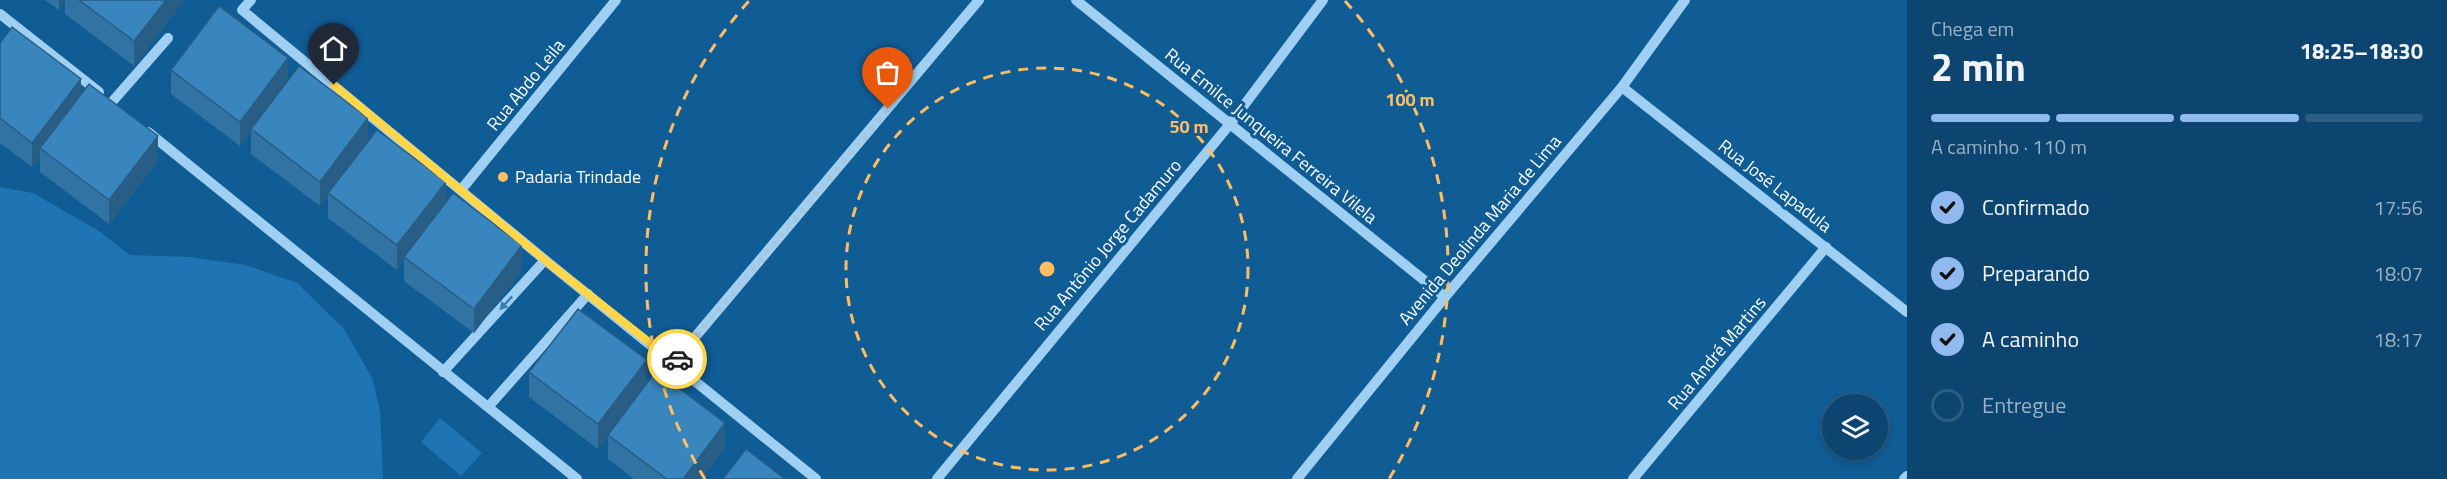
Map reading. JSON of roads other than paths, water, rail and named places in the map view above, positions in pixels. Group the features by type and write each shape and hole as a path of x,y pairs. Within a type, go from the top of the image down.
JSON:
{"street":[{"path":"251,0 242,10 545,260 816,479"},
{"name":"Rua Abdo Leila","path":"461,190 616,0"},
{"path":"674,362 979,0"},
{"name":"Rua Emilce Junqueira Ferreira Vilela","path":"1076,0 1446,297"},
{"name":"Rua Antônio Jorge Cadamuro","path":"937,479 1230,124 1323,0"},
{"name":"Avenida Deolinda Maria de Lima","path":"1297,479 1622,87 1685,0"},
{"path":"0,14 121,110"},
{"path":"112,102 168,38"},
{"name":"Rua José Lapadula","path":"1622,87 1907,312"},
{"path":"140,125 442,372 489,406 577,479"},
{"name":"Rua André Martins","path":"1633,479 1826,247"},
{"path":"442,372 545,260"},
{"path":"489,406 588,294"}],"place":[{"name":"Padaria Trindade","path":"503,177"}]}
